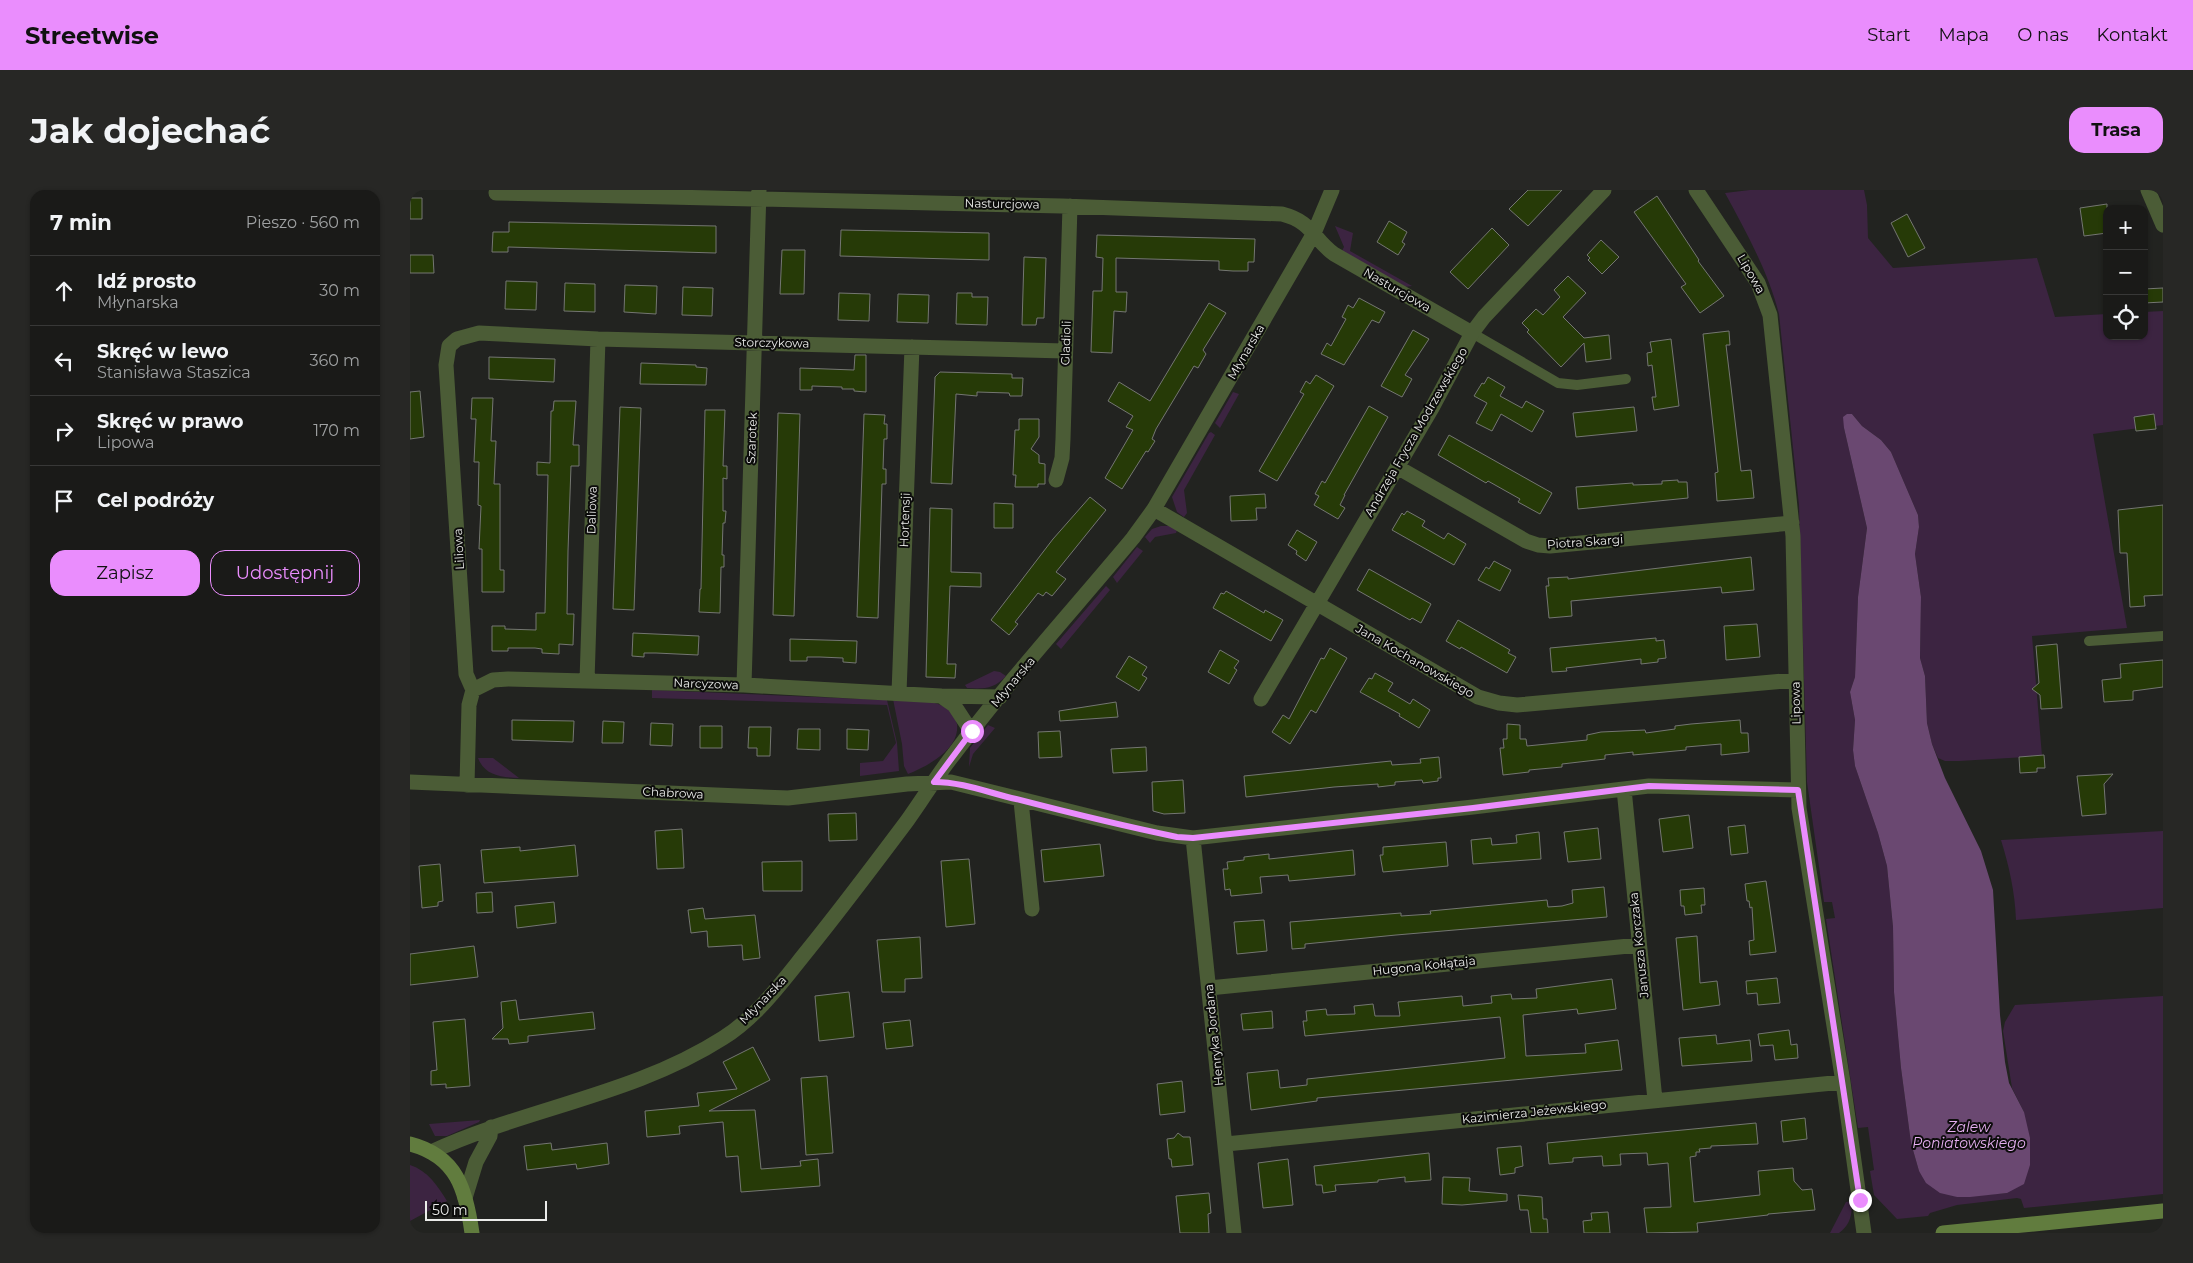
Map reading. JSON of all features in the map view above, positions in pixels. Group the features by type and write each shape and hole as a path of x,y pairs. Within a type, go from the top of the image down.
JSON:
{"street":[{"name":"Młynarska","path":"431,1152 491,1127 622,1086 702,1051 726,1037 752,1016 772,995 837,913 972,731 1133,538 1154,509 1314,233 1332,190"},
{"name":"Andrzeja Frycza Modrzewskiego","path":"1261,699 1432,408 1472,333 1604,190"},
{"name":"Lipowa","path":"1696,190 1744,261 1766,299 1774,343 1792,523 1798,790 1864,1233"},
{"path":"2148,190 2163,225"},
{"name":"Nasturcjowa","path":"496,193 759,194 1282,214 1297,218 1309,226 1334,254 1472,333"},
{"name":"Szarotek","path":"744,686 759,194"},
{"name":"Gladioli","path":"1056,480 1062,458 1070,206"},
{"name":"Storczykowa","path":"479,333 598,339 1065,351"},
{"name":"Liliowa","path":"467,785 469,704 473,690 466,674 446,365 450,346 457,339 479,333"},
{"name":"Daliowa","path":"587,681 598,339"},
{"name":"Hortensji","path":"899,693 912,347"},
{"name":"Piotra Skargi","path":"1397,467 1526,541 1538,545 1550,546 1792,523"},
{"name":"Jana Kochanowskiego","path":"1154,509 1478,697 1499,704 1795,680"},
{"name":"Narcyzowa","path":"473,690 481,685 500,680 587,681 1000,697"},
{"path":"941,696 954,705 972,731"},
{"name":"Chabrowa","path":"410,782 788,798 934,782 951,782 1021,801 1157,833 1193,838 1624,789 1667,786 1798,790"},
{"name":"Janusza Korczaka","path":"1624,789 1655,1100"},
{"path":"1021,801 1032,909"},
{"name":"Henryka Jordana","path":"1193,838 1234,1233"},
{"name":"Hugona Kołłątaja","path":"1209,988 1639,945"},
{"name":"Kazimierza Jeżewskiego","path":"1226,1144 1843,1082"},
{"path":"465,1198 476,1162 490,1136 491,1127"},
{"path":"410,1144 431,1152 451,1166 465,1198 472,1233"},
{"path":"1943,1233 2163,1212"}],"lane":[{"path":"1472,333 1558,383 1577,385 1626,379"},
{"path":"2089,642 2163,636"}],"shaded area":[{"path":"1750,190 1864,190 1867,205 1868,238 1893,268 2037,258 2055,317 2103,314 2103,340 2148,340 2148,312 2163,311 2163,425 2093,434 2127,628 2032,636 2042,756 1959,761 1945,761 1938,758 1932,744 1927,723 1925,676 1920,658 1921,597 1915,554 1919,527 1918,515 1891,452 1881,440 1862,426 1852,414 1844,428 1867,528 1858,597 1855,677 1850,692 1855,720 1853,750 1855,766 1887,866 1893,927 1894,992 1901,1068 1911,1143 1919,1171 1957,1197 2007,1193 2024,1112 2012,1088 2003,1031 2005,1022 2015,1005 2163,996 2163,1194 2024,1208 2021,1199 2017,1198 1957,1205 1930,1213 1928,1216 1897,1219 1874,1195 1870,1171 1874,1170 1868,1127 1858,1128 1826,919 1835,918 1832,902 1824,902 1807,782 1799,505 1779,314 1763,267 1725,193"},
{"path":"1335,226 1353,233 1350,251 1412,286 1404,287 1342,251 1344,247"},
{"path":"1233,392 1239,394 1220,428 1215,423"},
{"path":"1211,432 1215,435 1184,490 1187,513 1184,517 1177,512 1172,497"},
{"path":"1170,526 1177,530 1176,533 1155,537 1150,543 1145,537 1152,529"},
{"path":"1137,547 1143,551 1117,583 1113,577"},
{"path":"1106,586 1110,590 1061,649 1056,644"},
{"path":"994,671 1006,676 993,686 967,688 965,685"},
{"path":"652,690 887,700 897,743 899,771 860,776 860,763 883,761 896,743 887,705 652,698"},
{"path":"893,699 925,701 946,707 954,716 957,724 957,733 948,749 925,766 908,774 904,766 902,744"},
{"path":"988,725 995,728 973,754 969,767 970,748"},
{"path":"478,758 493,758 519,778 500,776 489,772"},
{"path":"2163,831 2163,908 2016,920 2011,879 2001,840"},
{"path":"480,1120 447,1136 435,1136 429,1124"},
{"path":"410,1165 427,1175 436,1184 447,1201 410,1221"},
{"path":"1851,1201 1852,1210 1848,1223 1839,1233 1830,1233 1846,1202"}],"water":[{"name":"Zalew Poniatowskiego","path":"1847,414 1852,414 1862,426 1881,440 1891,452 1918,515 1919,527 1915,554 1921,597 1920,658 1925,676 1927,723 1932,744 1945,778 1981,851 1993,890 2000,1015 2005,1062 2009,1083 2024,1112 2030,1138 2030,1165 2024,1184 2007,1193 1957,1197 1940,1193 1926,1183 1919,1171 1911,1143 1901,1068 1894,992 1893,927 1887,866 1855,766 1853,750 1855,720 1850,692 1855,677 1858,597 1867,528 1844,428 1843,417"}],"building":[{"path":"1528,190 1562,190 1528,226 1509,209"},
{"path":"1657,196 1698,261 1724,296 1700,313 1681,287 1686,284 1634,212"},
{"path":"410,198 422,198 422,219 410,219"},
{"path":"2107,204 2103,205 2103,234 2084,236 2080,208"},
{"path":"1907,214 1925,248 1908,257 1891,223"},
{"path":"1389,221 1407,232 1402,242 1405,244 1398,255 1377,242"},
{"path":"509,222 716,226 716,253 508,247 508,252 492,252 493,232 509,232"},
{"path":"1492,228 1509,245 1468,289 1450,272"},
{"path":"841,230 989,233 989,260 840,256"},
{"path":"1097,235 1255,239 1254,262 1248,262 1248,271 1233,271 1219,270 1219,261 1116,258 1116,292 1127,292 1126,312 1114,311 1112,353 1091,352 1093,291 1102,291 1103,258 1096,257"},
{"path":"1601,240 1619,257 1602,274 1588,260 1590,258 1587,255"},
{"path":"782,250 805,250 804,294 780,294"},
{"path":"410,255 433,255 434,273 410,273"},
{"path":"1024,257 1046,258 1044,318 1037,318 1036,325 1022,325"},
{"path":"1568,276 1586,293 1563,317 1584,338 1609,335 1611,359 1586,362 1584,343 1561,367 1527,332 1529,330 1522,323 1536,309 1543,315 1560,297 1554,290"},
{"path":"506,281 537,282 536,310 505,309"},
{"path":"565,283 595,284 595,312 564,311"},
{"path":"625,285 657,286 656,314 624,312"},
{"path":"683,287 713,288 712,316 682,315"},
{"path":"2163,288 2163,302 2148,303 2148,289"},
{"path":"839,293 870,294 869,321 838,320"},
{"path":"957,293 972,293 972,297 988,297 987,325 956,324"},
{"path":"898,294 929,295 928,323 897,322"},
{"path":"1359,298 1385,312 1379,323 1372,320 1344,365 1321,354 1327,343 1331,346 1346,319 1342,317 1348,305 1353,308"},
{"path":"1209,303 1226,313 1203,350 1206,354 1198,368 1194,366 1156,429 1152,439 1155,441 1148,452 1146,451 1122,489 1105,478 1133,430 1126,427 1133,416 1108,401 1119,382 1150,401"},
{"path":"1413,330 1429,339 1405,375 1412,379 1402,397 1381,386"},
{"path":"1729,331 1730,345 1726,345 1741,471 1751,470 1754,498 1717,501 1715,473 1718,472 1703,334"},
{"path":"1671,339 1679,406 1654,410 1652,397 1656,397 1652,365 1648,366 1647,353 1652,352 1650,342"},
{"path":"855,355 866,355 866,392 842,389 842,387 812,386 812,390 800,390 800,368 854,370"},
{"path":"489,357 555,359 554,382 489,379"},
{"path":"641,363 696,365 696,367 707,368 706,385 640,384"},
{"path":"940,372 1012,374 1012,378 1023,378 1022,396 1010,396 1009,393 977,392 977,396 956,394 952,484 931,483 935,377"},
{"path":"1316,375 1334,386 1277,481 1259,471 1304,394 1300,392 1306,381 1310,384"},
{"path":"1488,377 1505,387 1500,396 1522,408 1526,401 1544,411 1532,432 1501,414 1492,431 1476,423 1487,403 1474,396"},
{"path":"420,391 424,437 410,439 410,392"},
{"path":"472,398 493,398 491,441 496,441 494,484 500,484 500,570 504,570 504,592 482,592 482,549 479,549 481,506 478,505 479,462 474,462 476,419 471,419"},
{"path":"554,401 576,401 573,445 579,445 579,466 571,466 567,614 574,614 573,645 559,644 559,654 542,653 542,649 535,648 508,648 508,651 492,651 492,626 505,626 505,629 536,630 536,613 545,613 548,475 537,475 537,462 550,463 551,411 553,411"},
{"path":"1369,406 1388,417 1344,495 1340,505 1345,508 1338,519 1314,505 1319,496 1315,494 1322,481 1325,483"},
{"path":"620,407 641,408 634,610 613,609"},
{"path":"1634,407 1637,431 1576,437 1573,413"},
{"path":"705,410 725,410 723,466 727,466 727,479 723,478 723,511 726,511 725,523 723,523 722,555 724,555 724,567 721,567 720,613 699,612"},
{"path":"778,413 800,414 794,616 773,615"},
{"path":"864,414 885,415 884,424 887,424 887,439 884,439 883,469 886,469 886,484 882,484 878,618 857,617"},
{"path":"2154,414 2156,429 2136,431 2134,417"},
{"path":"1019,419 1039,419 1039,437 1031,449 1039,455 1039,463 1045,464 1045,484 1038,484 1038,487 1015,487 1016,475 1013,475 1015,430 1019,430"},
{"path":"1449,435 1552,493 1540,514 1518,502 1520,499 1488,481 1486,483 1438,455"},
{"path":"1678,480 1678,482 1687,482 1688,498 1578,509 1576,487 1633,483 1633,485 1662,484 1662,481"},
{"path":"1265,494 1266,508 1256,508 1257,520 1231,521 1230,496"},
{"path":"1090,497 1106,510 1056,572 1066,579 1052,596 1046,592 1043,596 1038,593 1015,622 1018,624 1009,635 991,620 1053,539"},
{"path":"994,503 1013,504 1013,528 994,528"},
{"path":"2163,505 2163,595 2144,596 2145,606 2130,607 2127,553 2120,553 2118,510"},
{"path":"930,508 952,509 951,572 981,573 981,587 950,586 947,664 956,664 955,678 926,677"},
{"path":"1407,511 1425,521 1422,526 1444,539 1448,533 1466,544 1454,565 1392,530 1402,513 1404,515"},
{"path":"1297,530 1317,542 1306,561 1288,545"},
{"path":"1751,557 1754,590 1722,593 1721,587 1571,601 1572,616 1549,618 1546,586 1549,586 1548,578 1568,577 1568,579"},
{"path":"1494,561 1511,570 1500,591 1478,580 1486,567 1489,569"},
{"path":"1369,569 1431,604 1421,623 1412,618 1410,620 1357,590"},
{"path":"1226,591 1264,613 1265,610 1283,620 1271,641 1213,608 1221,593 1224,594"},
{"path":"1458,620 1510,650 1508,653 1516,657 1507,673 1461,647 1460,649 1446,641"},
{"path":"1757,624 1760,657 1726,660 1724,626"},
{"path":"633,633 699,636 698,655 644,653 644,657 632,656"},
{"path":"1656,638 1656,641 1664,640 1666,658 1658,659 1658,662 1641,664 1641,659 1566,668 1567,671 1552,672 1550,648"},
{"path":"790,639 857,641 856,663 843,662 843,658 820,657 807,657 807,661 790,661"},
{"path":"2057,644 2062,708 2041,709 2040,695 2032,689 2039,683 2036,646"},
{"path":"1330,648 1347,658 1316,713 1311,710 1290,744 1272,732 1283,715 1289,719 1321,658 1324,659"},
{"path":"1220,650 1239,661 1234,668 1237,670 1229,684 1208,672"},
{"path":"1129,656 1147,667 1142,675 1147,678 1139,691 1116,677"},
{"path":"2163,660 2163,687 2133,691 2133,700 2104,702 2102,680 2121,678 2120,664"},
{"path":"1375,673 1393,683 1388,691 1410,704 1413,699 1430,710 1419,728 1399,716 1400,714 1360,692 1369,678 1372,679"},
{"path":"1116,702 1118,717 1060,721 1059,711"},
{"path":"512,720 574,721 573,742 512,740"},
{"path":"1740,720 1741,733 1748,733 1749,752 1721,755 1721,744 1686,747 1686,750 1633,755 1633,752 1605,755 1605,759 1562,764 1562,767 1503,775 1500,748 1504,748 1503,739 1507,739 1507,724 1520,725 1520,739 1526,739 1527,746 1587,740 1587,735 1601,732 1645,730 1646,733 1675,729 1675,726"},
{"path":"603,721 624,722 623,743 602,743"},
{"path":"651,723 673,724 672,746 650,745"},
{"path":"700,726 722,726 722,748 700,748"},
{"path":"749,727 771,727 770,756 757,756 757,748 748,748"},
{"path":"798,729 820,729 820,750 797,749"},
{"path":"847,729 869,730 868,750 847,749"},
{"path":"1060,731 1062,757 1039,758 1038,732"},
{"path":"1146,747 1147,771 1113,773 1111,749"},
{"path":"2044,755 2045,768 2037,768 2037,772 2020,773 2019,757"},
{"path":"1439,757 1441,778 1438,778 1438,781 1423,783 1422,780 1395,782 1395,785 1378,787 1378,784 1334,787 1246,797 1244,776 1391,761 1392,765 1421,763 1420,759"},
{"path":"2113,774 2104,784 2106,814 2082,816 2077,776"},
{"path":"1183,780 1185,813 1164,814 1153,811 1152,782"},
{"path":"856,813 857,840 829,841 828,814"},
{"path":"1689,815 1693,848 1663,852 1659,819"},
{"path":"1745,825 1748,853 1731,855 1728,827"},
{"path":"1598,828 1601,859 1568,862 1564,832"},
{"path":"682,829 684,868 657,869 655,831"},
{"path":"1539,832 1541,859 1473,864 1471,840 1491,838 1492,845 1517,843 1516,835"},
{"path":"1446,842 1448,866 1383,872 1380,855 1383,855 1383,847"},
{"path":"1100,844 1104,876 1044,882 1041,850"},
{"path":"575,845 578,876 484,883 481,850 520,847 520,851"},
{"path":"1353,850 1355,875 1289,881 1288,875 1260,877 1262,893 1231,896 1230,889 1225,890 1223,869 1228,869 1227,862 1244,860 1244,857 1269,854 1269,859"},
{"path":"969,859 975,924 946,927 941,861"},
{"path":"802,861 802,891 763,891 762,862"},
{"path":"440,864 443,901 438,902 438,906 422,908 419,866"},
{"path":"1766,881 1776,952 1750,955 1749,941 1754,940 1752,907 1750,908 1749,901 1747,901 1745,884"},
{"path":"1604,887 1607,917 1305,944 1305,948 1292,949 1290,922 1401,913 1401,916 1431,914 1430,911 1547,900 1548,907 1562,906 1573,903 1572,890"},
{"path":"1704,888 1705,905 1701,905 1702,913 1685,915 1684,906 1681,906 1680,890"},
{"path":"492,892 493,912 477,913 476,893"},
{"path":"554,902 556,923 517,928 515,906"},
{"path":"703,908 705,919 755,915 760,958 743,960 742,945 708,947 707,931 691,933 688,910"},
{"path":"1264,920 1267,951 1237,954 1234,922"},
{"path":"1697,936 1700,983 1717,981 1720,1005 1683,1010 1676,938"},
{"path":"920,937 922,978 905,979 905,992 882,992 877,940"},
{"path":"474,946 478,977 410,985 410,954"},
{"path":"1777,978 1780,1003 1758,1005 1757,993 1747,994 1746,981"},
{"path":"1612,979 1616,1009 1578,1014 1577,1009 1523,1015 1526,1056 1586,1053 1585,1044 1618,1040 1622,1070 1317,1098 1317,1101 1251,1110 1247,1073 1278,1070 1280,1088 1307,1085 1307,1079 1505,1058 1500,1017 1305,1036 1303,1021 1307,1021 1306,1011 1326,1009 1327,1015 1355,1014 1354,1006 1373,1004 1375,1016 1400,1016 1398,1002 1462,996 1463,1006 1492,1003 1491,996 1511,994 1512,999 1537,998 1536,989"},
{"path":"849,992 854,1037 819,1041 815,996"},
{"path":"516,1000 519,1020 593,1012 595,1029 528,1036 528,1042 509,1044 508,1039 492,1039 503,1028 501,1002"},
{"path":"1272,1011 1273,1028 1243,1030 1241,1014"},
{"path":"465,1019 470,1086 446,1088 446,1084 431,1085 431,1071 437,1070 433,1022"},
{"path":"910,1020 913,1046 886,1049 883,1023"},
{"path":"1789,1030 1791,1045 1797,1044 1798,1058 1775,1060 1773,1045 1760,1046 1758,1034"},
{"path":"1716,1035 1717,1044 1750,1040 1752,1061 1682,1066 1679,1038"},
{"path":"753,1047 770,1080 709,1111 755,1110 761,1169 801,1166 800,1161 818,1159 820,1186 741,1192 738,1156 726,1157 723,1122 679,1126 680,1134 647,1137 645,1111 699,1106 697,1093 737,1089 723,1062"},
{"path":"827,1076 833,1153 806,1155 801,1078"},
{"path":"1182,1081 1185,1112 1160,1115 1157,1084"},
{"path":"1805,1118 1807,1139 1783,1142 1781,1121"},
{"path":"1756,1123 1758,1144 1711,1146 1711,1148 1699,1149 1700,1152 1696,1152 1696,1156 1690,1157 1694,1202 1760,1195 1758,1171 1793,1168 1794,1181 1802,1190 1812,1189 1815,1210 1697,1223 1698,1232 1647,1233 1644,1208 1671,1207 1668,1163 1648,1165 1647,1153 1620,1154 1621,1165 1603,1166 1602,1156 1573,1158 1573,1162 1549,1164 1547,1143"},
{"path":"1178,1133 1183,1137 1190,1137 1193,1165 1172,1167 1171,1159 1169,1159 1167,1139 1174,1138"},
{"path":"551,1143 552,1150 607,1143 609,1164 577,1169 576,1164 527,1170 524,1146"},
{"path":"1521,1146 1523,1166 1515,1168 1515,1173 1500,1175 1497,1148"},
{"path":"1429,1153 1431,1180 1405,1182 1405,1177 1378,1180 1378,1182 1335,1185 1336,1191 1323,1193 1322,1185 1316,1185 1314,1166"},
{"path":"1288,1159 1293,1205 1263,1208 1258,1163"},
{"path":"1443,1177 1470,1178 1469,1191 1507,1194 1507,1201 1462,1205 1442,1204"},
{"path":"1209,1193 1211,1213 1208,1214 1209,1233 1180,1233 1176,1196"},
{"path":"1518,1195 1542,1197 1543,1219 1547,1219 1548,1233 1531,1233 1528,1210 1520,1210"},
{"path":"1608,1212 1610,1233 1584,1233 1583,1221 1592,1220 1591,1213"}],"route":[{"path":"972,731 952,755 934,782 951,782 1021,801 1177,837 1193,838 1473,808 1649,786 1798,790 1799,808 1860,1200"}]}
